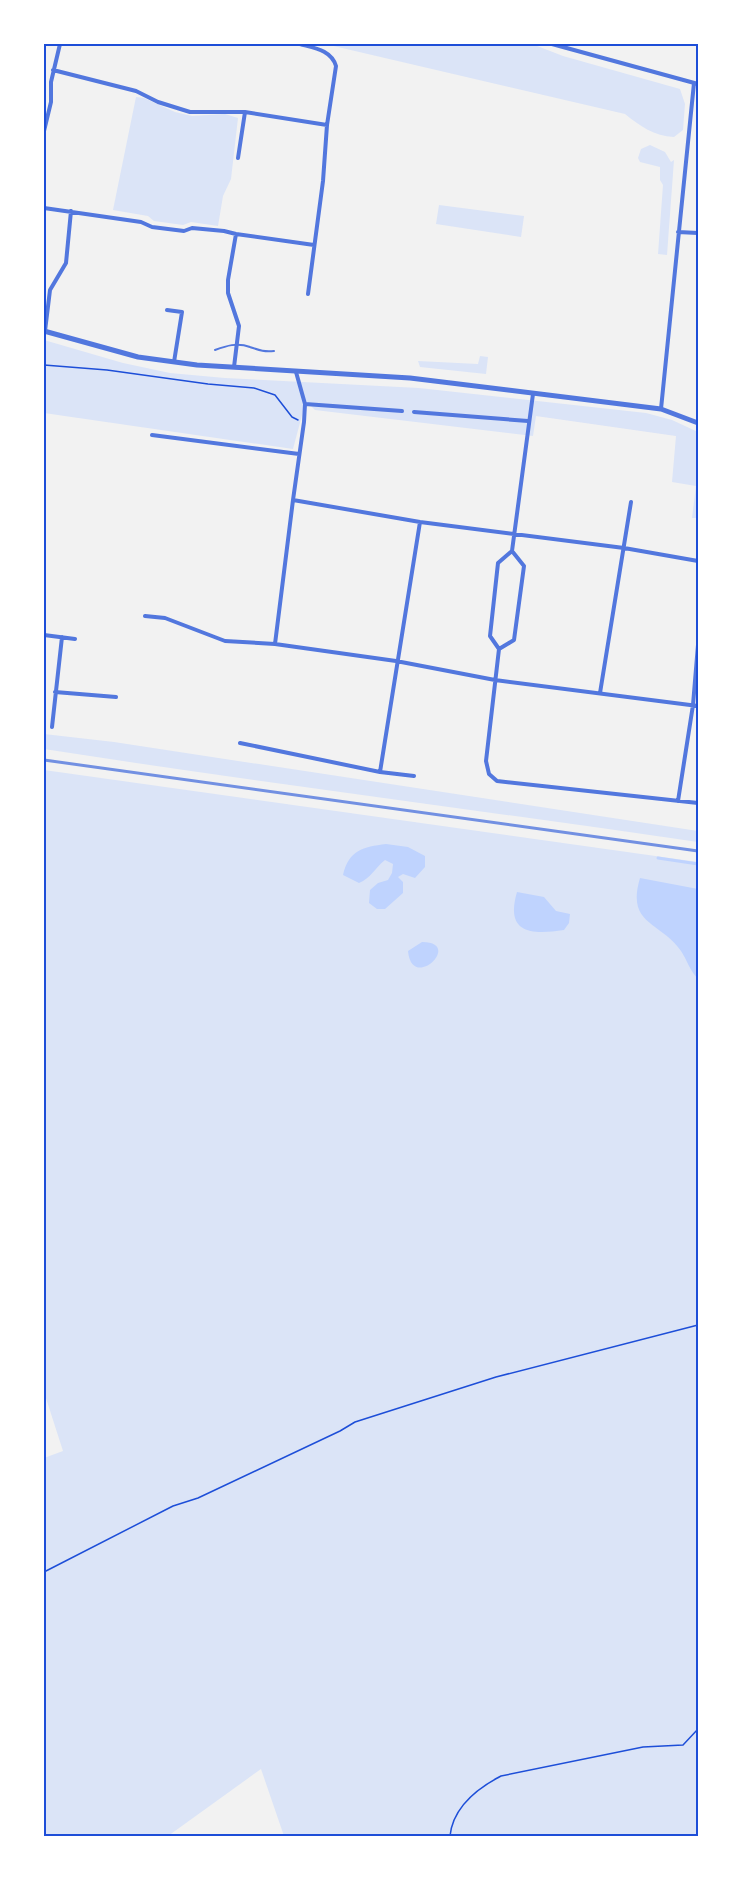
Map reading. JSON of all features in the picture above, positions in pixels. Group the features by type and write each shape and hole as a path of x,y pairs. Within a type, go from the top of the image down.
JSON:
{"street":[{"path":"44,131 51,102 53,69 60,44"},
{"path":"300,44 327,52 334,58 336,66 308,294"},
{"path":"552,44 696,84 678,232 661,409"},
{"path":"53,69 136,91 190,112 245,112 327,125"},
{"path":"238,158 245,112"},
{"path":"44,207 141,222 152,227 184,231 192,228 224,231 314,245"},
{"path":"71,211 66,263 50,290 44,331 138,357 234,368 410,378 661,409 699,423"},
{"path":"678,232 699,233"},
{"path":"234,368 239,326 228,293 228,280 236,234"},
{"path":"167,310 182,312 174,362"},
{"path":"275,644 304,422 305,404 296,372"},
{"path":"533,394 512,551 498,563 490,636 499,650 486,761 489,774 497,781 699,803"},
{"path":"305,404 402,411"},
{"path":"414,412 528,422"},
{"path":"152,435 299,454"},
{"path":"293,500 420,522 624,548 699,561"},
{"path":"600,693 631,502"},
{"path":"380,772 420,522"},
{"path":"499,650 514,640 524,566 512,551"},
{"path":"145,616 165,618 225,641 275,644 396,661 495,680 699,706"},
{"path":"44,635 75,639"},
{"path":"52,727 62,637"},
{"path":"678,801 693,705 699,645"},
{"path":"56,692 116,697"},
{"path":"240,743 380,772 414,776"}],"lane":[{"path":"215,350 228,345 237,345 249,346 257,351 274,351"}],"path":[{"path":"44,365 118,371 254,388 275,395 292,417 304,422"},
{"path":"44,1572 172,1506 198,1498 355,1422 496,1377 699,1325"},
{"path":"450,1836 451,1826 464,1803 485,1784 501,1776 643,1747 683,1745 699,1729"}],"shaded area":[{"path":"325,44 532,44 563,56 680,89 685,104 683,130 674,137 660,135 625,114"},
{"path":"136,97 192,116 225,114 238,118 231,179 223,196 218,226 191,222 183,225 154,221 148,216 113,210"},
{"path":"650,145 665,152 671,162 674,160 667,255 658,254 663,185 660,180 660,167 640,162 638,158 641,149"},
{"path":"439,205 524,216 521,237 436,224"},
{"path":"44,340 123,363 170,373 419,388 646,413 672,420 698,432 698,518 692,518 696,486 672,482 676,436 536,416 533,436 315,410 305,404 293,449 44,413"},
{"path":"480,356 488,357 486,374 420,367 418,361 478,364"},
{"path":"44,734 114,742 698,831 698,842 44,749"},
{"path":"44,770 698,862 698,1836 284,1836 261,1769 168,1836 44,1836 44,1458 63,1451 44,1392"}],"water":[{"path":"386,844 408,847 425,856 425,867 415,878 403,874 398,877 403,882 403,893 385,909 377,909 369,903 370,890 378,883 388,880 393,864 385,860 370,876 359,883 343,875 349,860 358,851"},
{"path":"640,878 698,889 698,979 673,941 641,914 637,893"},
{"path":"517,892 544,897 556,911 570,914 569,923 564,930 541,932 523,928 514,916"},
{"path":"422,942 434,944 438,949 437,956 425,967 418,967 411,963 408,951"}],"waterway":[{"path":"658,858 698,864"}],"railway":[{"path":"44,760 698,851"}]}
